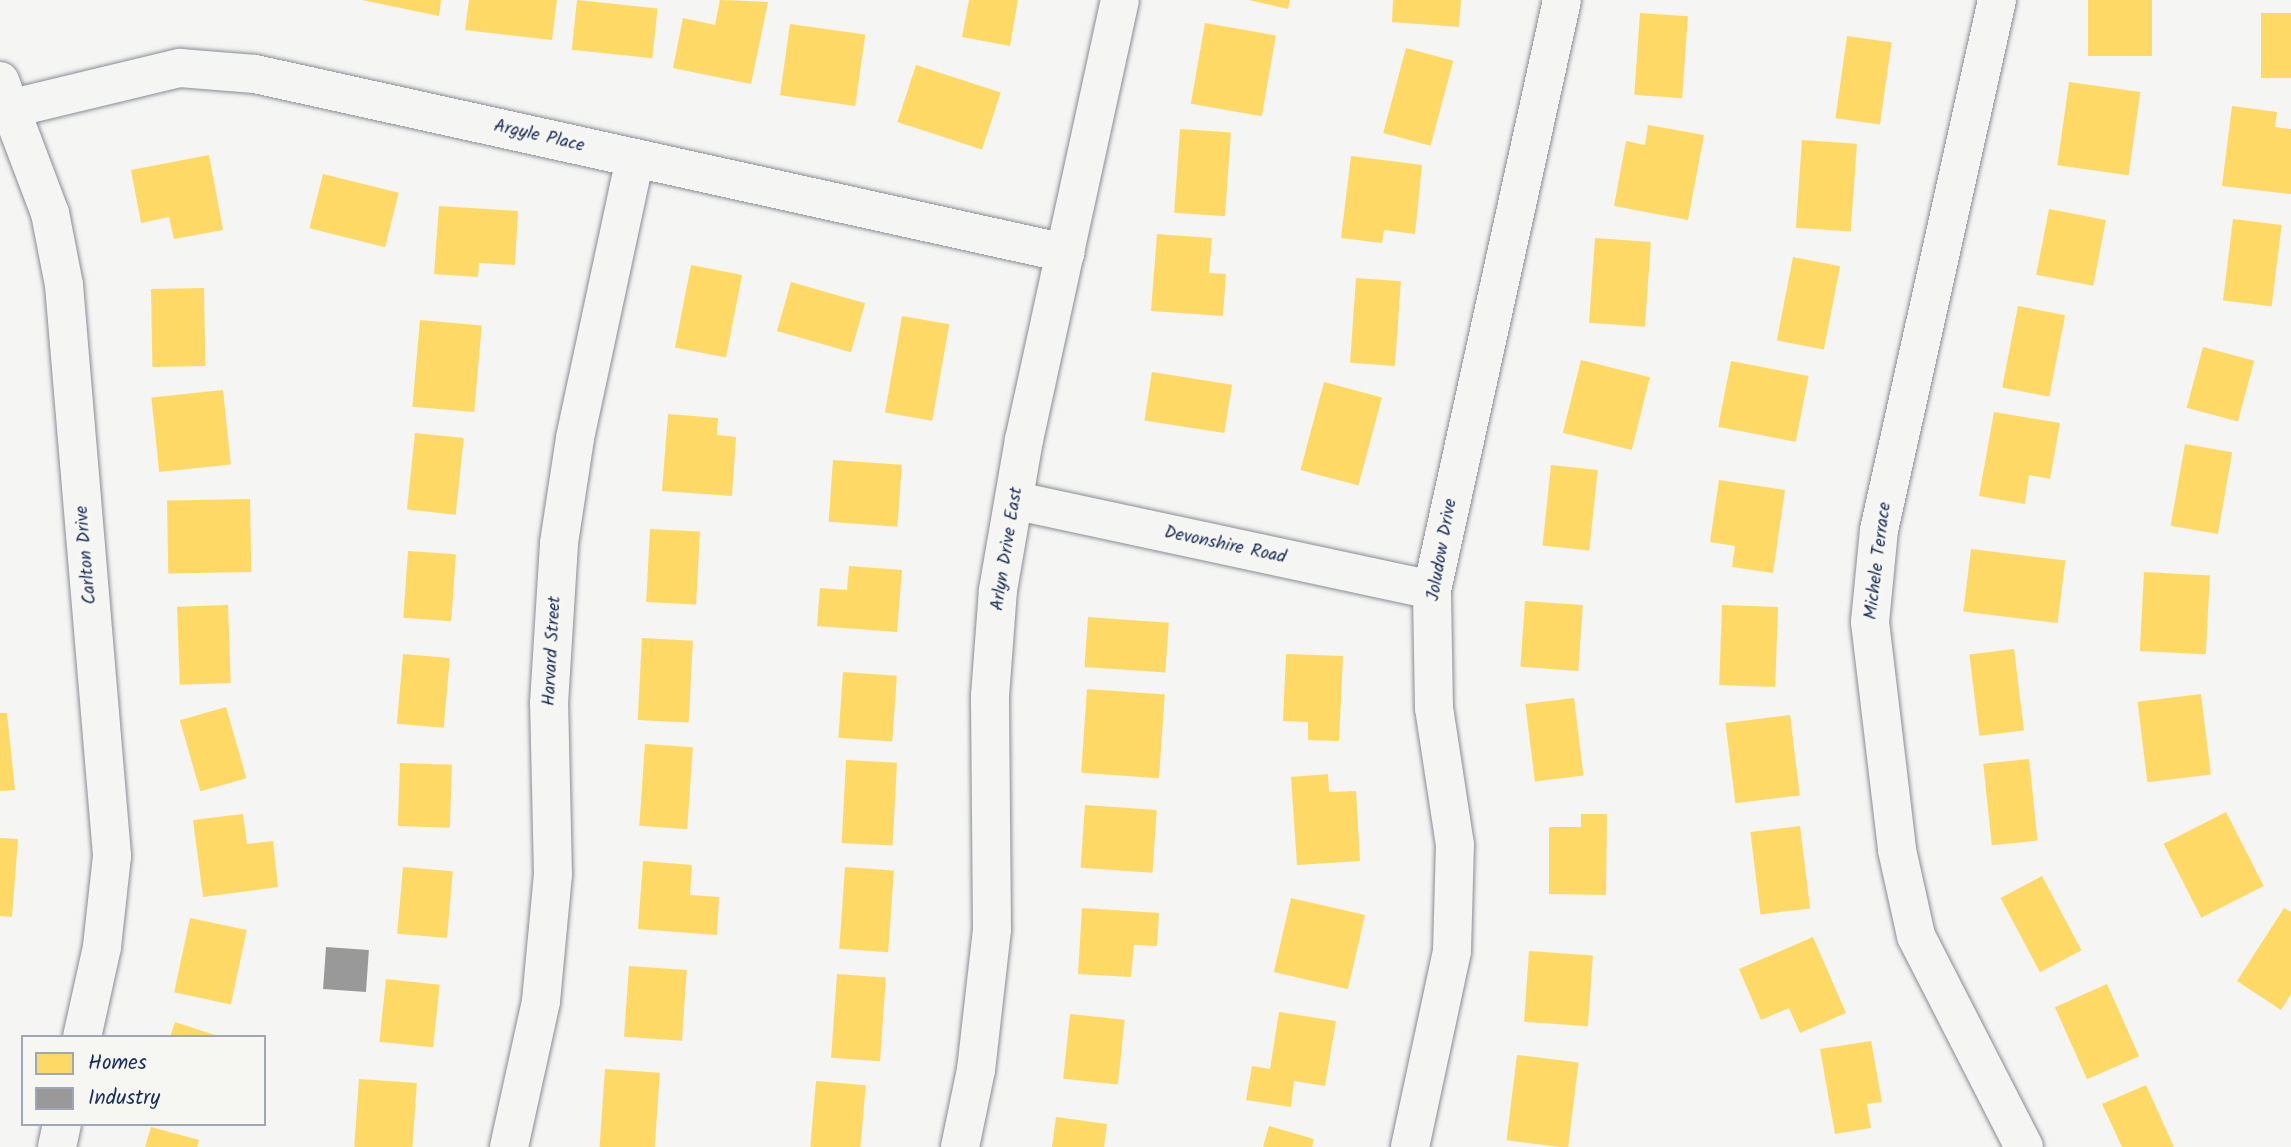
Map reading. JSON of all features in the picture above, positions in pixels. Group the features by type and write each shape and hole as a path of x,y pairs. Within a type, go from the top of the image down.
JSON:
{"street":[{"name":"Arlyn Drive East","path":"960,1147 976,1070 992,930 990,696 998,590 1065,253 1120,0"},
{"name":"Joludow Drive","path":"1410,1147 1452,951 1455,845 1434,709 1432,590 1562,0"},
{"name":"Michele Terrace","path":"1997,0 1879,530 1870,622 1897,850 1916,936 2024,1147"},
{"name":"Argyle Place","path":"7,94 180,68 256,74 1065,253"},
{"name":"Carlton Drive","path":"7,94 50,213 64,285 112,856 102,947 82,1035"},
{"name":"Harvard Street","path":"509,1147 541,1001 553,875 549,703 559,543 575,438 635,159"},
{"name":"Devonshire Road","path":"1017,501 1432,590"},
{"path":"57,1147 62,1126"}],"building: Homes":[{"path":"362,0 441,0 439,16"},
{"path":"469,0 557,0 552,40 465,30"},
{"path":"577,0 658,8 652,58 572,50"},
{"path":"720,0 768,2 751,84 673,68 683,18 715,25"},
{"path":"969,0 1018,0 1010,46 962,37"},
{"path":"1249,0 1290,0 1288,9"},
{"path":"1393,0 1461,0 1459,27 1392,22"},
{"path":"2088,0 2152,0 2152,56 2088,56"},
{"path":"1640,13 1688,16 1682,98 1634,95"},
{"path":"2261,13 2291,13 2291,78 2261,78"},
{"path":"1205,23 1276,36 1262,116 1191,104"},
{"path":"790,24 865,35 855,106 780,95"},
{"path":"1847,36 1892,42 1880,124 1835,118"},
{"path":"1406,48 1453,61 1431,146 1383,133"},
{"path":"916,65 1001,93 982,150 897,122"},
{"path":"2069,82 2140,92 2129,175 2057,165"},
{"path":"2232,106 2277,112 2275,127 2291,129 2291,194 2222,186"},
{"path":"1648,125 1704,135 1688,220 1614,206 1626,141 1645,145"},
{"path":"1180,129 1231,133 1225,216 1174,213"},
{"path":"1802,140 1857,144 1851,232 1796,228"},
{"path":"209,155 223,230 174,239 169,217 141,223 131,170"},
{"path":"1351,156 1422,165 1415,234 1384,230 1382,243 1341,238"},
{"path":"323,174 399,193 385,247 309,228"},
{"path":"439,206 518,211 515,265 479,263 478,277 434,274"},
{"path":"2049,209 2106,220 2093,286 2036,275"},
{"path":"2233,219 2282,225 2272,306 2223,300"},
{"path":"1157,234 1212,238 1209,273 1226,274 1223,316 1151,311"},
{"path":"1595,238 1651,242 1645,327 1589,323"},
{"path":"1793,257 1840,266 1824,350 1777,340"},
{"path":"691,265 742,275 726,357 675,347"},
{"path":"1356,278 1401,281 1395,366 1350,363"},
{"path":"791,282 865,303 851,352 777,331"},
{"path":"204,288 205,366 152,367 151,289"},
{"path":"2018,306 2065,315 2049,397 2002,387"},
{"path":"902,316 949,324 932,421 885,413"},
{"path":"420,320 482,325 474,412 412,407"},
{"path":"2203,347 2254,361 2238,422 2187,408"},
{"path":"1581,360 1650,377 1632,450 1563,433"},
{"path":"1731,361 1809,376 1796,442 1718,427"},
{"path":"1152,372 1232,385 1224,433 1144,420"},
{"path":"1324,382 1382,398 1358,485 1300,470"},
{"path":"223,390 231,465 159,472 151,398"},
{"path":"1994,412 2060,423 2050,479 2029,475 2025,504 1979,496"},
{"path":"668,414 718,418 717,435 736,437 732,496 662,491"},
{"path":"415,433 464,438 456,515 407,510"},
{"path":"2185,444 2232,452 2218,534 2171,526"},
{"path":"833,460 902,465 898,527 829,522"},
{"path":"1551,465 1598,470 1589,550 1543,546"},
{"path":"1719,480 1785,490 1773,573 1732,567 1735,546 1710,542"},
{"path":"250,499 251,572 168,573 167,500"},
{"path":"650,529 700,532 696,605 646,602"},
{"path":"1971,549 2065,561 2058,623 1963,612"},
{"path":"408,551 456,554 451,621 403,618"},
{"path":"849,566 902,570 897,632 817,626 820,588 847,590"},
{"path":"2144,572 2210,575 2206,654 2140,651"},
{"path":"1525,601 1583,605 1578,671 1520,667"},
{"path":"228,605 231,683 180,685 177,607"},
{"path":"1722,605 1778,607 1775,687 1719,685"},
{"path":"1088,617 1169,623 1165,673 1085,667"},
{"path":"642,638 693,641 689,723 638,720"},
{"path":"2014,649 2024,730 1979,736 1969,654"},
{"path":"403,654 450,658 444,728 397,724"},
{"path":"1286,654 1343,656 1339,741 1308,740 1308,722 1283,721"},
{"path":"843,672 897,676 892,742 838,738"},
{"path":"1087,689 1165,694 1159,778 1081,773"},
{"path":"2201,694 2211,774 2147,782 2137,702"},
{"path":"1574,698 1584,775 1535,781 1525,704"},
{"path":"226,707 246,778 200,791 180,720"},
{"path":"0,713 7,713 15,790 0,791"},
{"path":"1790,715 1800,795 1735,803 1725,723"},
{"path":"645,744 693,747 687,829 639,826"},
{"path":"2029,759 2038,841 1992,845 1983,764"},
{"path":"846,760 897,763 893,846 842,843"},
{"path":"400,763 452,765 450,828 398,826"},
{"path":"1328,774 1329,792 1356,791 1360,861 1297,865 1291,777"},
{"path":"1085,805 1157,810 1152,873 1081,868"},
{"path":"2226,812 2264,886 2201,918 2164,844"},
{"path":"243,814 247,844 273,841 278,887 203,897 193,820"},
{"path":"1581,814 1607,814 1606,895 1549,894 1549,827 1581,827"},
{"path":"1800,826 1810,908 1760,914 1750,832"},
{"path":"0,838 18,839 12,917 0,916"},
{"path":"643,861 692,865 690,895 719,897 717,935 638,929"},
{"path":"403,867 453,871 447,938 397,934"},
{"path":"845,867 894,870 888,952 839,949"},
{"path":"2042,876 2081,950 2040,972 2001,898"},
{"path":"1291,898 1365,915 1348,989 1274,972"},
{"path":"1082,908 1159,913 1157,946 1134,945 1131,977 1078,974"},
{"path":"2284,908 2291,912 2291,994 2281,1010 2237,981"},
{"path":"190,918 247,930 231,1004 174,992"},
{"path":"1813,937 1846,1013 1800,1033 1789,1008 1761,1020 1739,969"},
{"path":"1529,951 1593,955 1588,1026 1524,1022"},
{"path":"629,966 687,970 682,1041 624,1037"},
{"path":"837,974 886,977 880,1061 831,1058"},
{"path":"386,979 440,985 433,1047 379,1042"},
{"path":"2107,984 2139,1056 2087,1079 2055,1007"},
{"path":"1279,1012 1336,1021 1325,1086 1294,1081 1291,1107 1246,1100 1252,1066 1270,1069"},
{"path":"1070,1014 1125,1020 1118,1084 1063,1079"},
{"path":"175,1022 215,1035 171,1035"},
{"path":"1871,1041 1882,1102 1867,1104 1871,1128 1835,1134 1820,1049"},
{"path":"1517,1055 1579,1063 1568,1147 1507,1140"},
{"path":"605,1069 660,1073 655,1147 600,1147"},
{"path":"359,1079 417,1083 412,1147 354,1147"},
{"path":"816,1081 866,1085 860,1147 810,1147"},
{"path":"2146,1085 2174,1147 2122,1147 2102,1104"},
{"path":"1056,1117 1107,1124 1104,1147 1052,1147"},
{"path":"1269,1126 1314,1139 1312,1147 1263,1147"},
{"path":"151,1127 199,1140 197,1147 145,1147"}],"building: Industry":[{"path":"326,947 369,950 366,992 323,989"}]}
